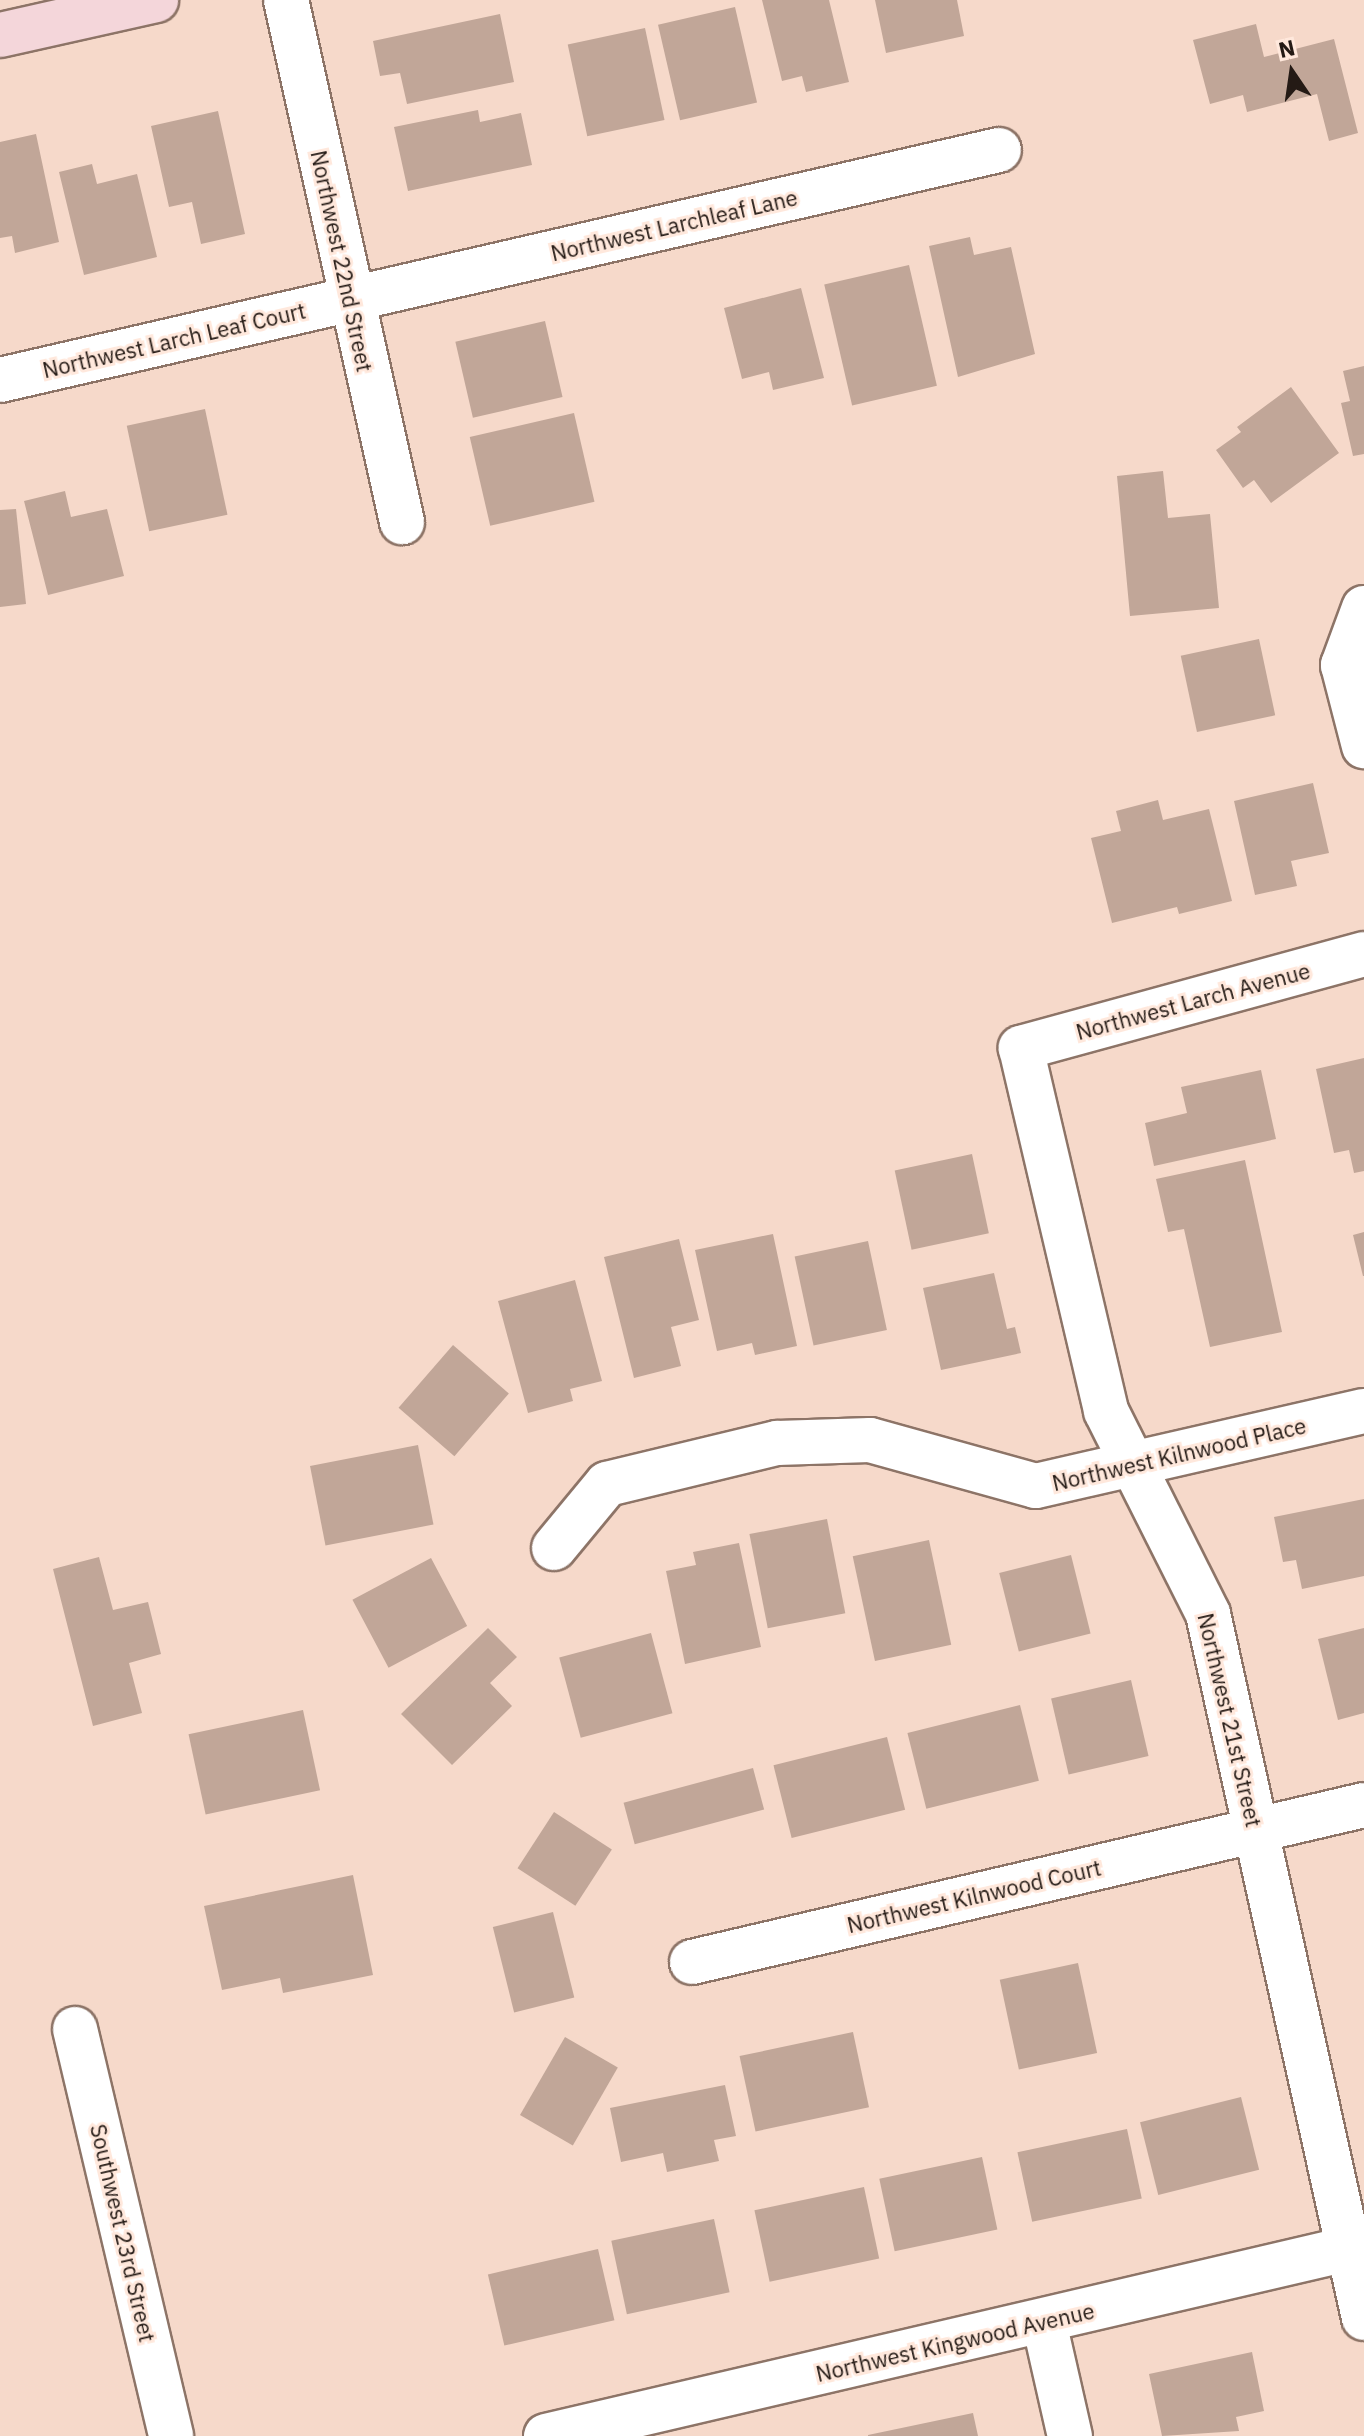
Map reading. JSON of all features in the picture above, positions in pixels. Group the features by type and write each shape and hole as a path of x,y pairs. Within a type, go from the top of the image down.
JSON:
{"street":[{"path":"0,35 156,0"},
{"name":"Northwest 22nd Street","path":"286,0 349,300 402,522"},
{"name":"Northwest Larchleaf Lane","path":"349,300 999,150"},
{"name":"Northwest Larch Leaf Court","path":"0,380 349,300"},
{"path":"1364,608 1343,665 1364,746"},
{"name":"Northwest Larch Avenue","path":"1021,1048 1364,954"},
{"name":"Northwest 21st Street","path":"1021,1048 1106,1411 1208,1614 1356,2248 1364,2318"},
{"name":"Northwest Kilnwood Place","path":"554,1548 607,1484 777,1443 870,1440 1036,1486 1364,1411"},
{"name":"Northwest Kilnwood Court","path":"692,1962 1364,1805"},
{"name":"Southwest 23rd Street","path":"75,2029 171,2436"},
{"name":"Northwest Kingwood Avenue","path":"546,2436 1356,2248"},
{"path":"1044,2322 1070,2436"}],"building":[{"path":"762,0 829,0 849,82 806,92 802,76 782,81"},
{"path":"875,0 957,0 964,36 886,53"},
{"path":"735,7 757,102 680,120 658,25"},
{"path":"500,14 514,82 407,104 400,73 380,76 373,41"},
{"path":"1256,24 1264,57 1334,39 1358,133 1329,141 1317,94 1247,112 1243,95 1210,104 1193,40"},
{"path":"645,28 665,120 587,136 568,44"},
{"path":"478,110 480,122 521,113 532,165 408,191 394,127"},
{"path":"218,111 245,234 201,244 192,202 169,207 151,126"},
{"path":"36,134 59,242 15,253 12,236 0,238 0,142"},
{"path":"92,164 97,184 137,174 157,257 84,275 59,172"},
{"path":"970,237 974,255 1011,247 1035,354 958,377 929,246"},
{"path":"909,265 937,386 852,405 824,285"},
{"path":"801,288 824,378 773,390 769,372 742,379 724,308"},
{"path":"545,321 563,397 473,418 455,342"},
{"path":"1364,366 1364,454 1353,456 1341,403 1350,401 1343,371"},
{"path":"1291,387 1339,453 1271,503 1254,480 1243,488 1216,450 1241,432 1237,427"},
{"path":"205,409 227,515 149,531 127,426"},
{"path":"574,413 594,502 490,526 470,437"},
{"path":"1163,471 1168,518 1210,514 1219,608 1130,616 1117,476"},
{"path":"65,491 71,517 107,509 124,576 48,595 24,501"},
{"path":"16,509 26,604 0,607 0,510"},
{"path":"1259,639 1275,715 1197,732 1181,656"},
{"path":"1313,783 1329,853 1291,861 1297,886 1255,895 1234,801"},
{"path":"1158,800 1163,820 1209,809 1232,901 1179,914 1177,907 1112,923 1091,838 1121,831 1116,811"},
{"path":"1364,1058 1364,1171 1354,1173 1349,1150 1334,1153 1316,1069"},
{"path":"1261,1070 1276,1139 1154,1166 1145,1123 1187,1113 1181,1087"},
{"path":"972,1154 989,1233 912,1250 895,1170"},
{"path":"1245,1160 1282,1332 1210,1347 1184,1229 1168,1232 1156,1179"},
{"path":"1364,1232 1364,1276 1363,1276 1353,1235"},
{"path":"773,1234 797,1346 755,1355 752,1343 717,1351 695,1250"},
{"path":"679,1239 699,1320 671,1327 681,1366 634,1378 604,1257"},
{"path":"868,1241 887,1330 814,1346 795,1257"},
{"path":"994,1273 1007,1329 1015,1327 1021,1353 941,1370 923,1288"},
{"path":"575,1280 602,1381 570,1389 573,1401 528,1413 498,1301"},
{"path":"453,1345 509,1394 454,1456 399,1408"},
{"path":"418,1445 433,1525 325,1546 310,1466"},
{"path":"1364,1499 1364,1576 1302,1589 1296,1560 1283,1562 1274,1517"},
{"path":"827,1519 845,1613 768,1628 749,1534"},
{"path":"929,1540 951,1645 875,1661 853,1556"},
{"path":"739,1543 761,1647 685,1664 666,1571 696,1565 693,1552"},
{"path":"1071,1555 1091,1634 1019,1651 999,1573"},
{"path":"99,1557 113,1610 148,1602 161,1654 129,1663 142,1713 93,1726 53,1569"},
{"path":"431,1558 467,1626 389,1668 352,1600"},
{"path":"488,1628 517,1657 490,1683 512,1706 452,1765 401,1714"},
{"path":"1364,1628 1364,1713 1338,1720 1318,1639"},
{"path":"651,1633 672,1713 581,1738 559,1658"},
{"path":"1131,1680 1149,1756 1069,1774 1051,1698"},
{"path":"1020,1705 1039,1781 926,1809 907,1733"},
{"path":"303,1710 320,1790 206,1815 189,1734"},
{"path":"887,1737 905,1810 792,1838 773,1765"},
{"path":"753,1768 764,1810 635,1844 624,1803"},
{"path":"554,1812 612,1850 575,1906 518,1868"},
{"path":"353,1875 373,1975 283,1993 280,1978 222,1990 204,1906"},
{"path":"553,1912 574,1997 514,2012 493,1927"},
{"path":"1078,1963 1097,2053 1019,2070 1000,1980"},
{"path":"853,2032 869,2107 756,2131 740,2056"},
{"path":"565,2037 618,2068 573,2145 520,2115"},
{"path":"725,2085 736,2136 714,2140 719,2161 667,2172 663,2153 621,2162 610,2108"},
{"path":"1241,2097 1259,2170 1158,2195 1140,2122"},
{"path":"1127,2129 1142,2198 1032,2222 1017,2152"},
{"path":"982,2157 997,2229 895,2251 879,2179"},
{"path":"864,2187 879,2258 770,2282 754,2210"},
{"path":"714,2219 730,2292 627,2314 611,2241"},
{"path":"598,2249 614,2320 504,2346 488,2274"},
{"path":"1252,2352 1264,2411 1236,2417 1239,2431 1162,2436 1149,2374"},
{"path":"973,2413 978,2436 868,2436 868,2435"}]}
